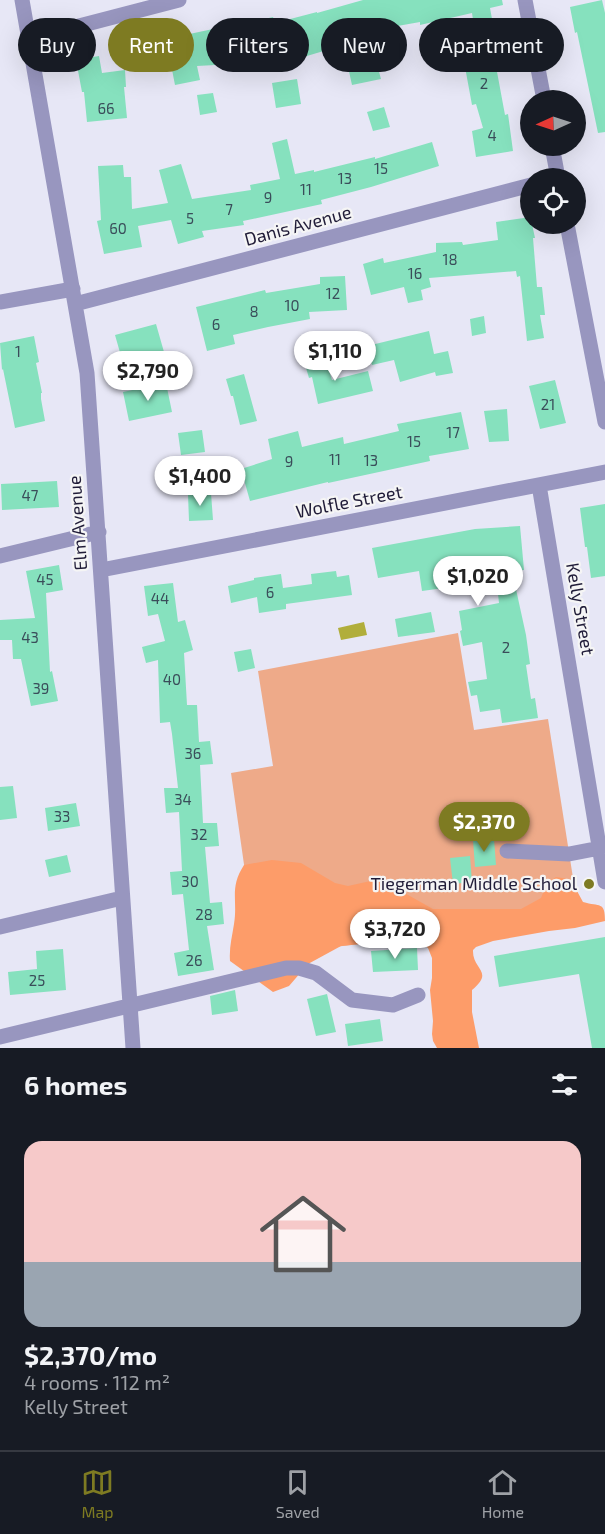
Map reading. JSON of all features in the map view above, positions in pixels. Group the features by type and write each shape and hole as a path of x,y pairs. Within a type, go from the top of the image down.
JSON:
{"street":[{"name":"Elm Avenue","path":"22,0 25,18"},
{"path":"96,21 178,0"},
{"path":"525,0 542,90"},
{"name":"Elm Avenue","path":"35,72 87,373 133,1048"},
{"name":"Danis Avenue","path":"0,302 74,297 520,188"},
{"path":"569,234 605,422"},
{"name":"Wolfle Street","path":"100,570 605,472"},
{"name":"Kelly Street","path":"539,485 605,882"},
{"path":"0,556 99,532"},
{"path":"507,851 568,854 600,848"},
{"path":"0,927 122,898"},
{"path":"0,1037 286,968 299,968 316,973 352,1000 393,1005 418,995"}],"shaded area":[{"path":"364,622 367,635 341,640 338,628"},
{"path":"458,633 474,730 548,719 579,916 257,956 231,773 273,766 258,671"},
{"path":"272,860 301,863 335,883 348,886 384,878 392,886 433,909 521,909 541,898 547,883 556,877 568,879 583,902 603,908 605,921 493,941 476,947 473,950 474,957 481,970 482,979 472,990 472,1012 479,1048 437,1048 432,1034 430,990 432,958 428,948 420,942 388,941 341,946 308,964 289,986 273,992 230,961 235,916 235,887 239,873 244,865"}],"building":[{"path":"363,0 502,0 503,5 490,8 492,18 473,18 472,13 450,18 419,18 419,22 407,24 407,18 321,18 321,52 309,55 309,18 294,18"},
{"path":"602,0 605,13 605,132 598,133 570,7"},
{"path":"206,30 206,66 197,66 200,80 175,85 172,72 194,72 194,33"},
{"path":"99,56 102,73 125,72 127,118 87,122 84,92 82,92 78,72 96,72 96,57"},
{"path":"349,72 379,72 381,79 352,85"},
{"path":"466,72 497,72 505,115 508,114 513,151 476,157 472,131 483,128 476,104 472,105"},
{"path":"297,79 301,104 276,108 272,83"},
{"path":"213,93 217,112 200,115 197,95"},
{"path":"384,107 390,127 373,131 367,112"},
{"path":"287,139 295,174 314,170 314,172 375,157 375,159 432,142 439,166 321,200 322,204 243,221 244,225 202,231 204,237 178,244 171,220 138,226 142,247 104,254 97,221 101,220 98,166 123,165 124,177 131,177 132,209 168,203 159,170 181,164 192,199 251,190 250,185 280,179 272,143"},
{"path":"520,219 520,234 534,234 537,287 542,287 545,315 540,315 544,338 527,341 520,276 517,277 516,271 429,278 431,287 421,290 423,300 408,303 404,287 371,295 363,264 383,258 384,263 436,252 436,243 462,242 463,245 498,240 496,222"},
{"path":"345,276 347,310 309,312 310,319 233,335 235,344 207,351 196,307 265,290 266,293 320,284 320,277"},
{"path":"484,316 486,333 472,336 470,319"},
{"path":"156,324 164,352 123,363 115,335"},
{"path":"429,331 434,354 448,351 453,373 436,376 435,372 400,382 394,360 372,365 367,346"},
{"path":"34,336 45,421 15,428 2,370 0,343"},
{"path":"324,355 332,380 368,371 373,391 318,404 312,377 309,378 304,361"},
{"path":"244,374 257,421 240,425 226,379"},
{"path":"555,380 566,423 540,429 529,386"},
{"path":"166,383 172,412 129,421 123,392"},
{"path":"507,409 509,441 489,442 484,411"},
{"path":"461,412 469,449 429,456 430,461 250,501 241,469 272,459 268,439 298,431 302,447 343,437 344,444 399,431 397,424"},
{"path":"202,430 205,452 181,455 178,433"},
{"path":"57,481 59,507 2,510 1,484"},
{"path":"211,493 213,520 189,521 188,494"},
{"path":"605,504 605,576 591,578 580,508"},
{"path":"520,526 524,570 512,571 526,635 530,664 526,665 531,699 535,698 538,718 502,723 500,709 480,712 477,695 471,696 468,682 487,679 482,642 463,646 459,611 499,603 495,566 443,577 444,588 422,591 419,571 378,578 372,548 475,529"},
{"path":"59,565 63,590 46,593 50,672 52,671 58,701 31,706 21,659 13,659 12,640 0,640 0,620 35,618 26,571"},
{"path":"336,571 337,577 349,575 352,595 286,604 286,609 259,613 257,597 231,603 228,586 254,580 254,578 281,574 283,588 312,584 311,574"},
{"path":"173,583 178,622 185,620 193,650 184,653 187,705 197,705 199,742 210,741 213,764 200,765 203,823 217,823 219,846 205,847 210,903 222,902 224,924 207,926 214,970 178,976 174,953 189,950 183,894 172,895 170,872 182,871 179,812 166,813 164,788 178,788 170,722 160,723 158,660 146,663 142,647 165,641 158,614 148,616 144,586"},
{"path":"431,612 435,632 398,637 395,619"},
{"path":"251,649 255,668 238,672 234,652"},
{"path":"13,786 17,818 0,820 0,787"},
{"path":"76,803 80,826 48,831 45,808"},
{"path":"494,839 496,865 475,867 473,840"},
{"path":"67,855 71,872 49,877 45,860"},
{"path":"470,856 472,882 453,884 450,858"},
{"path":"605,937 605,1048 592,1048 579,974 499,987 494,956"},
{"path":"417,948 418,970 373,972 371,951"},
{"path":"63,949 66,990 10,995 8,972 37,969 36,951"},
{"path":"235,990 238,1011 212,1015 210,996"},
{"path":"327,994 336,1032 316,1036 307,999"},
{"path":"380,1019 383,1041 348,1046 345,1024"}],"place":[{"name":"Tiegerman Middle School","path":"589,884"}]}
